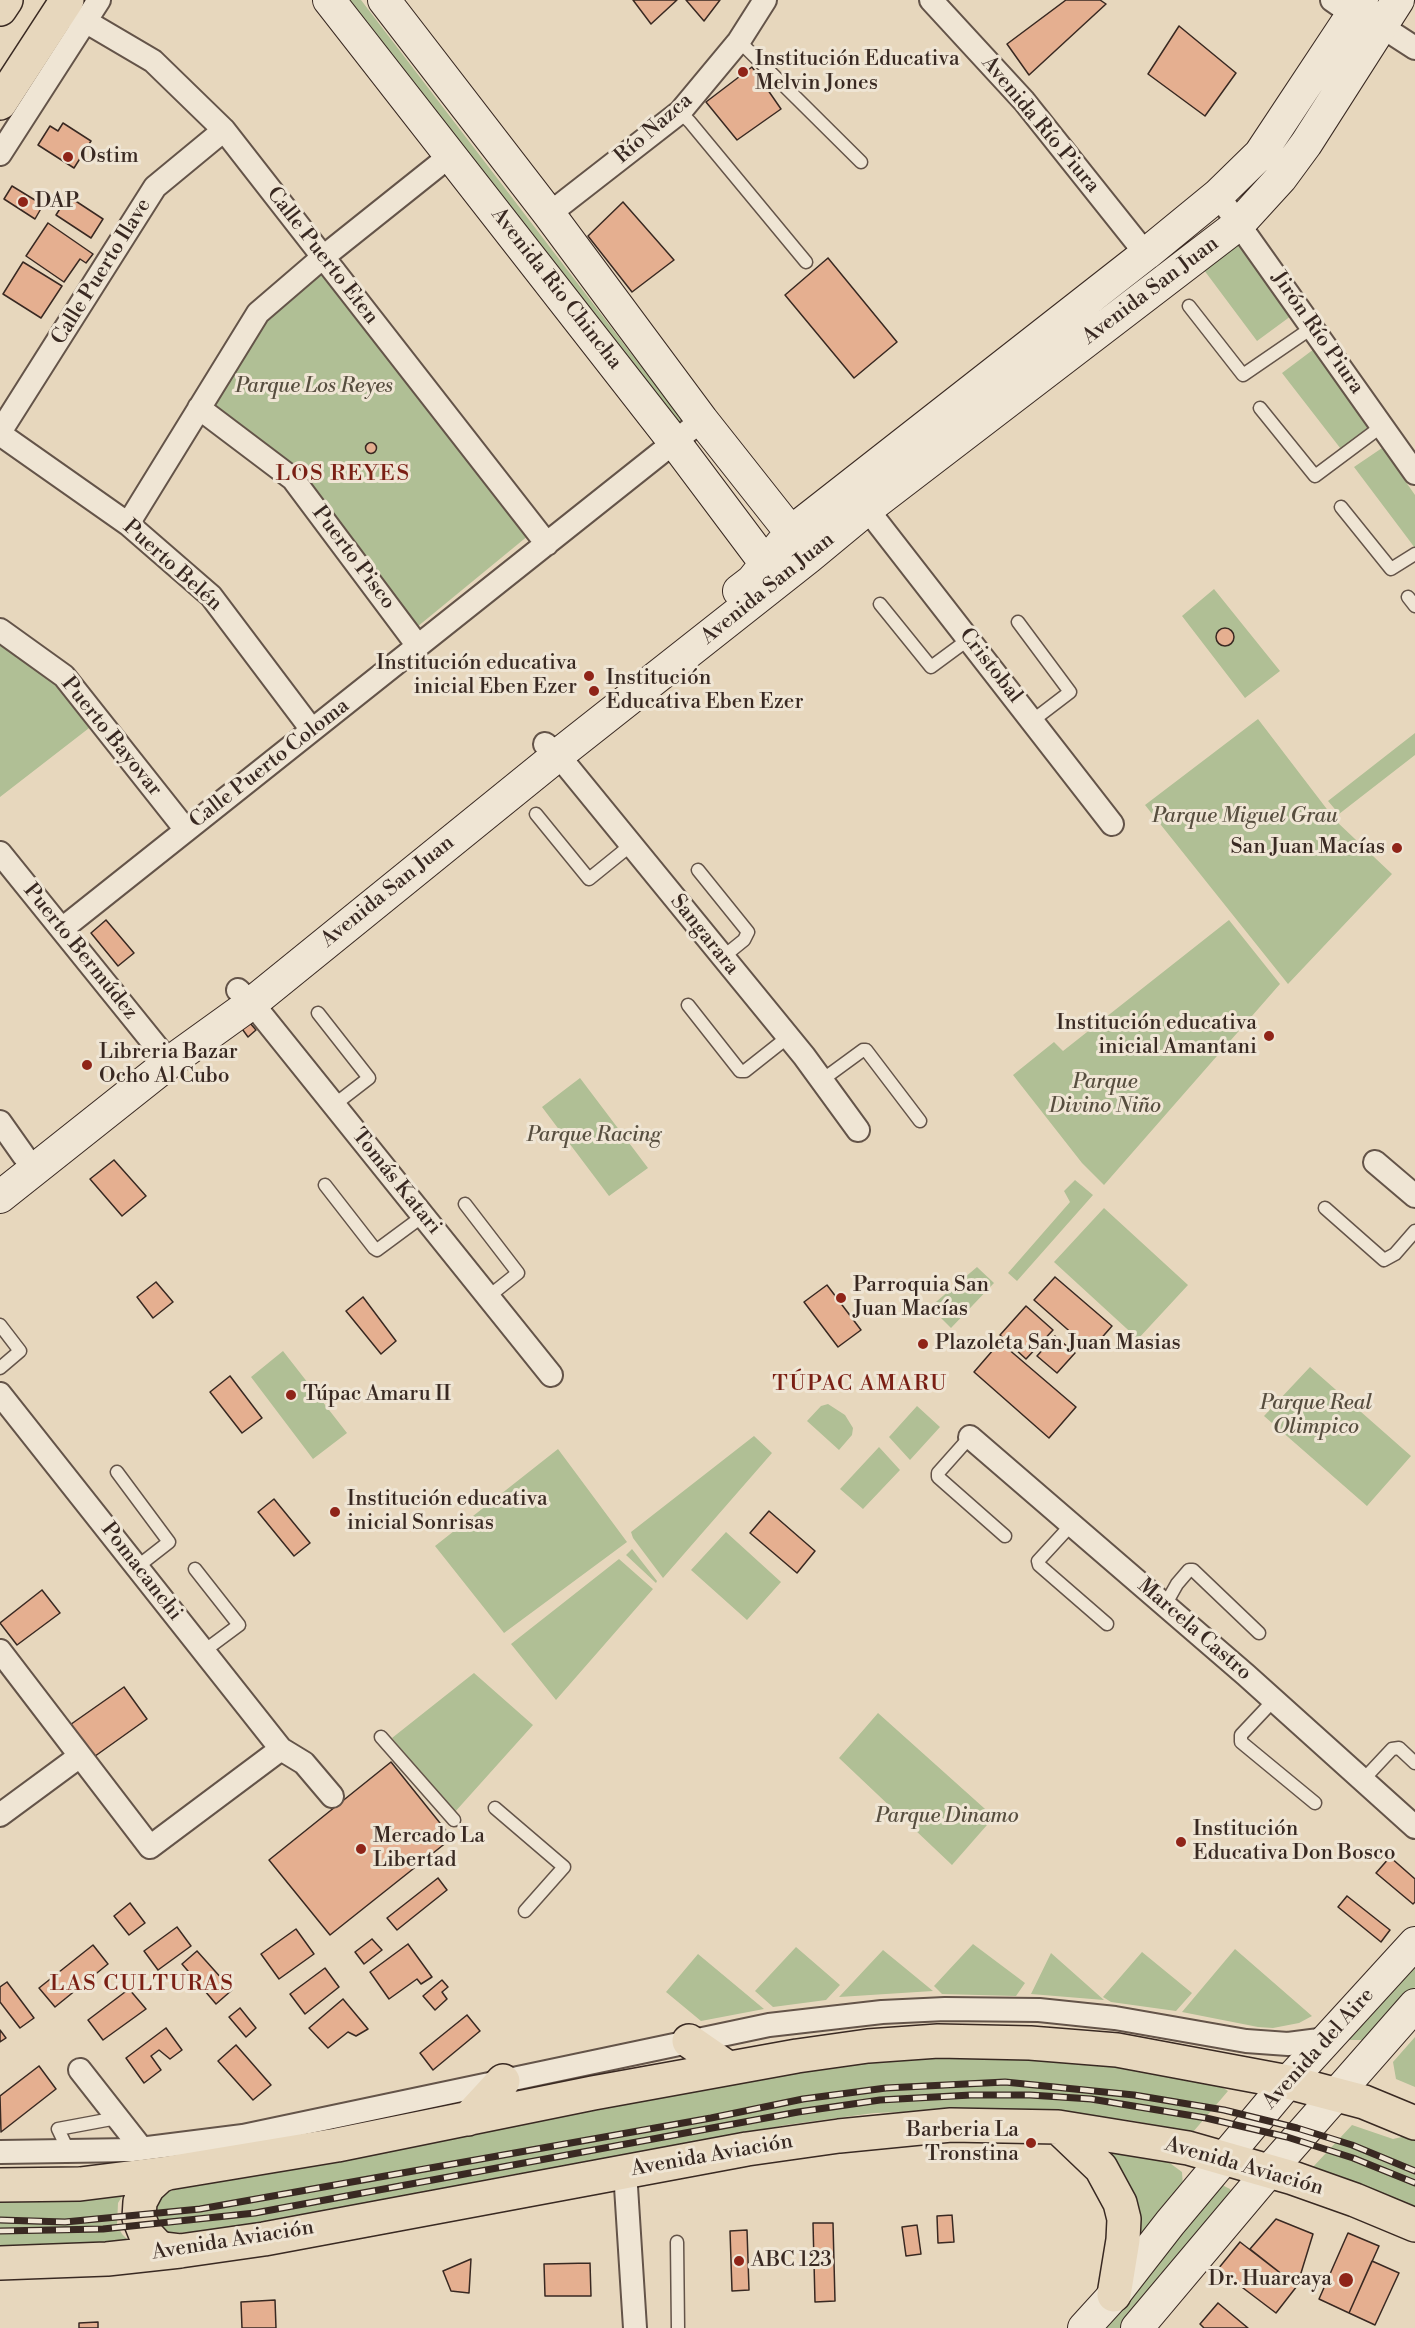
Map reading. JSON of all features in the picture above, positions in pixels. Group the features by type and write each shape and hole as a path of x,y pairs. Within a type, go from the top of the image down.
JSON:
{"main road":[{"path":"0,9 6,0"},
{"path":"0,103 71,11"},
{"path":"688,2041 728,2068"},
{"path":"0,2185 80,2184 168,2174 337,2145 594,2093 797,2056 868,2046 938,2041 1030,2043 1116,2050 1288,2082 1364,2102 1415,2123"},
{"path":"468,2119 503,2081"},
{"name":"Avenida Aviación","path":"0,2263 107,2259 264,2239 747,2149 839,2136 951,2125 1058,2127 1188,2148 1270,2170 1355,2200 1415,2225"},
{"path":"1058,2127 1101,2168 1120,2203 1124,2219 1124,2240 1114,2295"},
{"path":"168,2174 160,2176 148,2187 140,2202 139,2218 145,2233 156,2245 163,2249 180,2251"}],"street":[{"path":"0,154 71,11 99,0"},
{"name":"Avenida Rio Chincha","path":"329,0 674,441 773,572"},
{"name":"Avenida Rio Chincha","path":"384,0 549,214 702,420 809,557"},
{"name":"Río Nazca","path":"549,214 680,112 739,41 765,0"},
{"name":"Avenida Río Piura","path":"931,0 1024,102 1146,254"},
{"name":"Avenida San Juan","path":"0,1197 170,1062 245,997 551,750 752,581 809,557 867,508 1239,224 1281,178 1306,144 1398,0"},
{"name":"Avenida San Juan","path":"773,572 791,532 1146,254 1218,195 1260,154 1348,5"},
{"name":"Calle Puerto Eten","path":"71,11 153,61 224,130 547,544"},
{"path":"1381,26 1415,48"},
{"name":"Calle Puerto Ilave","path":"0,433 156,187 224,130"},
{"path":"128,524 258,313 322,258 451,155"},
{"name":"Jirón Río Piura","path":"1218,195 1415,473"},
{"name":"Puerto Pisco","path":"199,408 293,478 418,645"},
{"name":"Calle Puerto Coloma","path":"62,929 702,420"},
{"name":"Puerto Belén","path":"0,433 128,524 211,596 312,730"},
{"name":"Cristobal","path":"867,508 1112,824"},
{"name":"Puerto Bayovar","path":"0,630 64,676 186,830"},
{"name":"Sangarara","path":"551,750 788,1037 858,1130"},
{"name":"Puerto Bermúdez","path":"0,853 160,1051"},
{"name":"Avenida San Juan","path":"0,1175 160,1051 245,997"},
{"name":"Tomás Katari","path":"245,997 551,1375"},
{"path":"0,1122 24,1156"},
{"path":"1375,1162 1415,1196"},
{"name":"Pomacanchi","path":"0,1394 281,1749 304,1763 332,1796"},
{"name":"Marcela Castro","path":"970,1437 1274,1701 1415,1827"},
{"path":"0,1651 150,1847 281,1749"},
{"path":"0,1815 80,1756"},
{"name":"Avenida del Aire","path":"1084,2328 1114,2295 1288,2082 1415,1943"},
{"name":"Avenida del Aire","path":"1137,2328 1270,2170 1415,2005"},
{"path":"0,2152 141,2149 261,2133 769,2025 882,2012 945,2009 1073,2012 1246,2041 1288,2044 1327,2039"},
{"path":"80,2070 141,2149"},
{"path":"625,2171 635,2328"}],"lane":[{"path":"739,41 861,162"},
{"path":"680,112 806,262"},
{"path":"1189,306 1243,375 1313,327"},
{"path":"1260,408 1315,476 1382,426"},
{"path":"1341,507 1391,568 1415,554"},
{"path":"880,604 931,667 969,639"},
{"path":"1018,622 1070,692 1032,721"},
{"path":"536,814 589,879 631,845"},
{"path":"698,870 747,932 744,940 723,957"},
{"path":"688,1005 740,1071 745,1071 788,1037"},
{"path":"318,1013 369,1078 334,1105"},
{"path":"822,1080 866,1050 920,1121"},
{"path":"325,1185 377,1250 423,1216"},
{"path":"465,1204 518,1273 488,1297"},
{"path":"1325,1208 1384,1260 1395,1254 1415,1231"},
{"path":"0,1325 20,1351 0,1368"},
{"path":"970,1437 938,1473 938,1477 1005,1536"},
{"path":"117,1472 169,1542 137,1567"},
{"path":"1072,1524 1038,1561 1039,1565 1107,1624"},
{"path":"195,1569 238,1625 204,1651"},
{"path":"1164,1607 1177,1584 1189,1570 1194,1570 1259,1632"},
{"path":"1274,1701 1241,1736 1241,1742 1315,1803"},
{"path":"381,1737 389,1749 454,1820"},
{"path":"1362,1780 1392,1749 1399,1748 1415,1763"},
{"path":"495,1808 564,1868 525,1911"},
{"path":"69,2152 58,2129 117,2118"},
{"path":"677,2242 678,2328"}],"green space":[{"path":"343,0 361,0 682,420 674,426"},
{"path":"1240,241 1291,316 1257,341 1201,266"},
{"name":"Parque Los Reyes","path":"320,272 529,535 417,627 299,470 214,404 265,322"},
{"path":"1314,349 1373,431 1344,453 1282,373"},
{"path":"1382,448 1415,495 1415,548 1354,467"},
{"path":"1214,589 1280,671 1245,698 1182,616"},
{"path":"0,641 59,682 93,725 0,797"},
{"name":"Parque Miguel Grau","path":"1258,719 1336,821 1392,874 1288,984 1145,805"},
{"path":"1415,733 1415,755 1339,814 1328,801"},
{"name":"Parque Divino Niño","path":"1229,920 1280,984 1104,1185 1082,1163 1013,1075 1054,1042 1063,1051"},
{"name":"Parque Racing","path":"580,1078 648,1168 609,1196 542,1107"},
{"path":"1075,1180 1093,1195 1017,1281 1008,1273 1070,1202 1064,1191"},
{"path":"1104,1208 1188,1285 1138,1339 1054,1262"},
{"path":"977,1267 994,1283 951,1328 930,1307"},
{"path":"283,1351 347,1433 313,1459 251,1377"},
{"name":"Parque Real Olimpico","path":"1310,1367 1411,1456 1367,1506 1264,1416"},
{"path":"828,1404 845,1415 853,1428 852,1435 839,1450 807,1421 821,1406"},
{"path":"917,1406 940,1427 910,1460 889,1437"},
{"path":"754,1436 772,1453 663,1578 631,1532"},
{"path":"879,1447 900,1470 863,1509 840,1489"},
{"path":"558,1449 627,1542 504,1633 435,1546"},
{"path":"726,1532 781,1582 747,1620 691,1570"},
{"path":"632,1549 657,1581 656,1583 626,1555"},
{"path":"619,1559 653,1589 556,1700 511,1644"},
{"path":"474,1673 533,1725 454,1813 392,1738"},
{"name":"Parque Dinamo","path":"878,1713 994,1817 952,1865 839,1758"},
{"path":"973,1944 1025,1983 1016,1996 942,1994 934,1986"},
{"path":"796,1947 840,1985 826,2000 773,2007 755,1991"},
{"path":"1235,1949 1312,2016 1299,2023 1273,2028 1182,2012"},
{"path":"883,1950 933,1991 839,1997"},
{"path":"1142,1952 1192,1993 1176,2011 1111,2002 1103,1997"},
{"path":"1051,1953 1104,2000 1031,1994"},
{"path":"698,1954 764,2009 701,2021 666,1992"},
{"path":"1415,1956 1415,1987 1369,2040 1341,2040"},
{"path":"1415,2037 1415,2087 1396,2079 1393,2062"},
{"path":"940,2057 1026,2058 1091,2064 1182,2077 1220,2086 1228,2091 1193,2132 1128,2120 1058,2112 988,2109 874,2113 786,2125 504,2176 252,2227 209,2233 143,2232 163,2193 201,2183 446,2136 846,2065"},
{"path":"1352,2125 1393,2139 1415,2134 1415,2208 1313,2167"},
{"path":"1105,2150 1167,2161 1182,2172 1183,2187 1146,2237 1136,2241"},
{"path":"1222,2185 1230,2189 1232,2194 1124,2328 1096,2328"},
{"path":"124,2193 118,2203 117,2225 129,2241 47,2247 0,2247 0,2199"}],"building":[{"path":"633,0 677,0 651,24"},
{"path":"686,0 720,0 704,21"},
{"path":"1066,0 1100,0 1106,4 1029,75 1007,44"},
{"path":"1179,26 1236,73 1205,116 1148,74"},
{"path":"752,67 781,109 737,140 706,102"},
{"name":"Ostim","path":"63,123 91,141 74,168 38,145 50,126 58,131"},
{"name":"DAP","path":"12,186 43,205 35,219 4,199"},
{"path":"68,196 103,219 91,238 56,215"},
{"path":"623,202 674,260 632,292 588,236"},
{"path":"48,223 93,254 86,263 80,259 64,282 26,256"},
{"path":"828,258 897,342 854,378 785,295"},
{"path":"23,262 62,286 41,318 3,294"},
{"path":"371,442 377,448 371,454 365,448"},
{"path":"1225,628 1231,631 1234,637 1231,643 1225,646 1219,643 1216,637 1219,631"},
{"path":"106,920 134,953 118,966 91,933"},
{"path":"244,1016 256,1030 248,1037 237,1022"},
{"path":"114,1160 146,1196 122,1216 90,1179"},
{"path":"1055,1277 1112,1326 1091,1350 1034,1300"},
{"path":"156,1282 173,1302 153,1318 137,1297"},
{"path":"827,1285 861,1330 838,1347 804,1302"},
{"path":"363,1297 396,1341 381,1354 346,1311"},
{"path":"1026,1306 1053,1330 1026,1359 1000,1335"},
{"path":"1055,1336 1075,1353 1057,1373 1037,1356"},
{"path":"1000,1342 1076,1407 1049,1438 974,1372"},
{"path":"230,1376 262,1418 242,1433 210,1392"},
{"path":"274,1499 310,1543 294,1556 258,1512"},
{"path":"769,1511 815,1551 797,1573 750,1533"},
{"path":"42,1590 60,1613 17,1645 0,1623"},
{"path":"124,1687 147,1719 91,1759 67,1727"},
{"name":"Mercado La Libertad","path":"391,1762 452,1838 330,1935 269,1860"},
{"path":"1390,1857 1415,1879 1415,1902 1413,1904 1376,1873"},
{"path":"438,1878 447,1890 397,1930 387,1918"},
{"path":"1347,1896 1390,1930 1381,1942 1338,1907"},
{"path":"130,1903 145,1923 129,1935 114,1916"},
{"path":"177,1927 191,1946 158,1970 144,1951"},
{"path":"296,1929 314,1954 279,1979 261,1954"},
{"path":"372,1939 382,1950 364,1964 355,1952"},
{"path":"408,1944 432,1977 421,1984 417,1979 389,1999 370,1972"},
{"path":"93,1945 108,1964 55,2007 39,1988"},
{"path":"197,1951 232,1990 216,2004 182,1964"},
{"path":"325,1968 339,1987 305,2014 290,1994"},
{"path":"442,1980 448,1987 442,1992 447,1999 435,2010 423,1996"},
{"path":"7,1982 34,2018 20,2028 0,2002 0,1987"},
{"path":"129,1989 146,2009 103,2040 88,2020"},
{"path":"343,1999 368,2029 356,2036 348,2032 328,2048 309,2028"},
{"path":"240,2008 256,2028 246,2037 229,2017"},
{"path":"467,2015 480,2031 433,2070 420,2053"},
{"path":"166,2028 182,2050 170,2059 159,2050 151,2056 161,2070 144,2083 126,2058"},
{"path":"0,2030 6,2038 0,2042"},
{"path":"236,2045 271,2085 253,2100 218,2061"},
{"path":"39,2066 56,2089 1,2132 0,2096"},
{"path":"952,2215 954,2242 938,2243 937,2216"},
{"path":"1276,2219 1313,2234 1297,2286 1250,2249"},
{"path":"813,2223 833,2223 835,2301 815,2302"},
{"path":"917,2225 921,2254 906,2256 902,2227"},
{"name":"ABC 123","path":"747,2230 749,2290 732,2291 730,2231"},
{"name":"Dr. Huarcaya","path":"1348,2233 1379,2246 1349,2313 1319,2299"},
{"path":"1240,2242 1297,2286 1276,2313 1218,2269"},
{"path":"471,2259 469,2293 451,2291 443,2271"},
{"path":"1372,2261 1399,2273 1375,2325 1349,2313"},
{"path":"590,2263 591,2296 545,2296 544,2264"},
{"path":"275,2300 276,2328 242,2328 241,2302"},
{"path":"1218,2303 1248,2328 1204,2328 1200,2324"},
{"path":"98,2322 98,2328 79,2328 79,2323"}],"railway":[{"path":"0,2220 65,2222 200,2209 711,2118 803,2099 886,2088 1005,2082 1134,2095 1224,2110 1297,2128 1352,2145 1415,2171"},
{"path":"0,2231 103,2229 255,2213 798,2112 880,2100 971,2095 1030,2095 1091,2099 1206,2118 1287,2137 1353,2158 1415,2183"}],"place":[{"name":"Institución Educativa Melvin Jones","path":"743,72"},
{"name":"Ostim","path":"68,157"},
{"name":"DAP","path":"23,202"},
{"name":"Institución educativa inicial Eben Ezer","path":"589,676"},
{"name":"Institución Educativa Eben Ezer","path":"594,691"},
{"name":"San Juan Macías","path":"1397,848"},
{"name":"Institución educativa inicial Amantani","path":"1269,1036"},
{"name":"Libreria Bazar Ocho Al Cubo","path":"87,1065"},
{"name":"Parroquia San Juan Macías","path":"841,1298"},
{"name":"Plazoleta San Juan Masias","path":"923,1344"},
{"name":"Túpac Amaru II","path":"291,1395"},
{"name":"Institución educativa inicial Sonrisas","path":"335,1512"},
{"name":"Institución Educativa Don Bosco","path":"1181,1842"},
{"name":"Mercado La Libertad","path":"361,1849"},
{"name":"Barberia La Tronstina","path":"1031,2143"},
{"name":"ABC 123","path":"739,2261"},
{"name":"Dr. Huarcaya","path":"1346,2280"}],"district":[{"name":"LOS REYES","path":"343,475"},
{"name":"TÚPAC AMARU","path":"860,1385"},
{"name":"LAS CULTURAS","path":"142,1985"}]}
